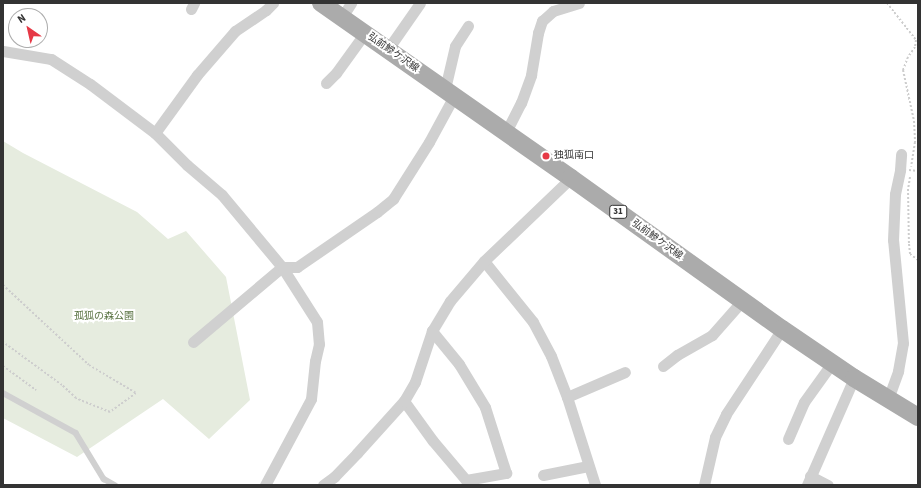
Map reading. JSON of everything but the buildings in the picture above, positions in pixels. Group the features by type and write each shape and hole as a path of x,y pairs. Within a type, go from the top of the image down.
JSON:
{"main road":[{"name":"弘前鰺ケ沢線","path":"322,3 346,10 365,33 572,178 782,330 854,378 918,417"}],"street":[{"path":"155,133 197,74 235,31 266,10 273,3"},
{"path":"388,49 420,3"},
{"path":"506,132 521,103 528,82 538,33 542,21 553,11 579,3"},
{"path":"193,342 282,267 297,267 377,212 393,199 430,142 450,93 455,46 468,26"},
{"path":"326,83 336,73 365,33"},
{"path":"3,51 51,59 90,84 155,133 187,165 222,195 282,267 317,322 319,344 315,361 311,399 265,485"},
{"path":"888,399 898,371 903,343 893,240 895,194 900,170 900,154"},
{"path":"323,485 334,477 357,454 404,401 415,382 432,330 450,301 484,261 572,178"},
{"path":"484,261 533,322 551,356 567,396 595,485"},
{"path":"663,366 677,355 712,335 742,301"},
{"path":"404,401 433,441 466,480 506,473 485,408 459,364 432,330"},
{"path":"704,485 715,437 726,414 782,330"},
{"path":"788,439 804,402 832,363"},
{"path":"567,396 625,372"},
{"path":"828,485 808,480 834,426 854,378"},
{"path":"543,475 588,466"}],"lane":[{"path":"3,393 76,433 104,479 115,485"}],"path":[{"path":"887,3 916,40 915,47 908,57 903,70 914,121 915,142 908,189 909,244 910,254 918,260"},
{"path":"3,285 89,365 136,393 110,412 76,398 62,385 3,342"},
{"path":"3,366 36,390"}],"green space":[{"name":"孤狐の森公園","path":"3,141 23,153 137,212 168,239 186,231 226,277 250,400 209,439 163,399 77,457 3,418"}],"place":[{"name":"独狐南口","path":"546,156"}]}
